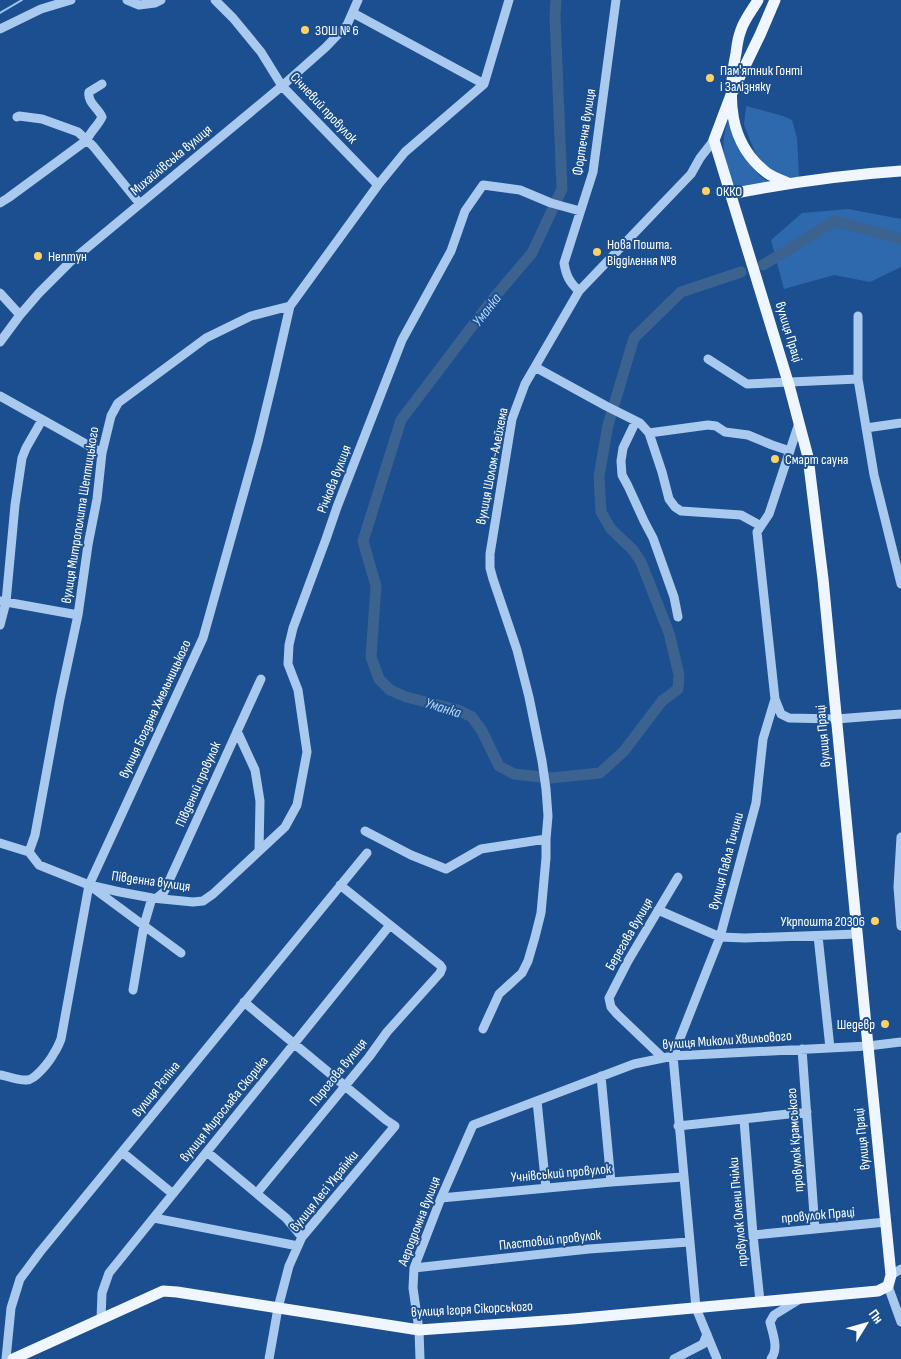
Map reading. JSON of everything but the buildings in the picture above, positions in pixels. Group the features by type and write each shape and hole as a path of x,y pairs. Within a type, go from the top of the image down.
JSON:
{"main road":[{"path":"758,0 741,28 731,75 733,118 740,142 754,162 768,174 788,183"},
{"path":"714,140 731,95 775,0"},
{"path":"741,28 748,36 754,38 760,35"},
{"name":"вулиця Праці","path":"714,140 788,382 808,457 823,579 868,1046 893,1276"},
{"path":"730,194 788,183 865,173 901,171"},
{"name":"вулиця Ігоря Сікорського","path":"13,1359 163,1291 419,1330 573,1319 878,1291 893,1276"}],"street":[{"path":"0,29 41,9 71,0"},
{"path":"127,0 139,5 155,3 160,0"},
{"name":"Січневий провулок","path":"215,0 233,18 261,52 282,86 378,185"},
{"name":"Михайлівська вулиця","path":"0,342 40,292 70,262 282,86 338,36 347,25 358,0"},
{"path":"290,306 378,185 405,152 484,84 509,0"},
{"name":"Фортечна вулиця","path":"579,291 566,276 564,263 593,172 616,0"},
{"path":"353,13 484,84"},
{"path":"0,203 88,140 90,133 102,117 90,100 89,92 102,84"},
{"path":"17,117 42,119 78,132 88,140 140,204"},
{"name":"вулиця Шолом-Алейхема","path":"483,1029 499,994 522,973 528,961 540,913 548,816 542,761 529,696 517,650 490,568 490,554 512,419 525,384 579,291 691,174 700,158 714,140"},
{"name":"Річкова вулиця","path":"297,805 307,752 298,690 288,664 293,628 337,507 402,340 452,251 465,211 483,185 520,190 551,203 580,211"},
{"path":"0,293 20,315"},
{"name":"вулиця Митрополита Шептицького","path":"29,852 36,835 60,699 78,614 97,499 102,453 111,416 118,403 206,338 251,316 290,306"},
{"name":"вулиця Богдана Хмельницького","path":"0,1075 8,1075 19,1080 29,1080 35,1077 54,1054 60,1039 89,885 203,638 258,442 290,306"},
{"path":"858,316 858,379 874,475 901,584"},
{"path":"708,360 747,384 858,379"},
{"path":"535,367 640,423 649,433 669,499 674,507 681,511 741,516 762,526"},
{"path":"0,396 102,453"},
{"path":"0,625 22,458 42,420"},
{"path":"636,421 623,448 621,461 622,475 653,538 674,597 678,616"},
{"path":"866,428 901,422"},
{"name":"вулиця Павла Тичини","path":"717,1359 696,1308 673,1056 720,937 756,803 763,739 774,699 757,532 769,514 799,423"},
{"path":"649,433 708,425 716,426 725,432 748,435 790,451"},
{"path":"3,601 78,614"},
{"name":"Південий провулок","path":"133,990 144,925 155,898 164,892 261,679"},
{"path":"774,699 781,714 785,717 836,719 901,714"},
{"path":"237,731 255,770 260,802 259,851"},
{"name":"Південна вулиця","path":"0,843 29,852 39,865 89,885 155,898 193,902 203,901 286,827 297,805"},
{"path":"364,831 411,855 446,869 481,849 546,839"},
{"path":"901,837 898,887 901,926"},
{"name":"вулиця Рєпіна","path":"6,1359 11,1308 20,1279 366,853"},
{"name":"Берегова вулиця","path":"663,1058 617,1014 611,1007 609,998 628,961 678,877"},
{"path":"89,885 181,953"},
{"path":"340,885 390,925"},
{"path":"658,910 720,937 746,938 857,934"},
{"name":"Пирогова вулиця","path":"257,1194 369,1057 387,1032 440,973 442,968 440,965 390,925"},
{"name":"вулиця Мирослава Скорика","path":"101,1319 102,1293 109,1273 390,925"},
{"path":"818,936 830,1048"},
{"path":"244,1002 345,1086"},
{"name":"вулиця Миколи Хвильового","path":"475,1125 634,1064 673,1056 868,1046 901,1042"},
{"name":"провулок Крамського","path":"802,1049 815,1229"},
{"path":"601,1076 611,1182"},
{"name":"вулиця Лесі Українки","path":"270,1359 278,1308 289,1266 300,1241 395,1126 345,1086"},
{"path":"538,1101 546,1188"},
{"path":"678,1126 807,1112"},
{"name":"провулок Олени Пчілки","path":"744,1120 760,1302"},
{"name":"Аеродромна вулиця","path":"420,1359 419,1330 413,1288 414,1268 441,1198 475,1125"},
{"path":"122,1152 173,1194"},
{"path":"207,1152 286,1218 300,1241"},
{"name":"Учнівський провулок","path":"441,1198 683,1177"},
{"path":"154,1218 300,1241"},
{"name":"провулок Праці","path":"753,1235 886,1222"},
{"name":"Пластовий провулок","path":"414,1268 589,1250 690,1242"},
{"path":"893,1276 901,1322"},
{"path":"771,1359 776,1346 770,1322 774,1315 802,1298"},
{"path":"674,1359 703,1344 708,1334"}],"shaded area":[{"path":"746,106 792,120 797,138 799,177 788,178 771,171 757,157 744,125"},
{"path":"729,118 750,164 760,176 771,184 740,189 731,184 723,144"},
{"path":"848,209 901,219 901,267 870,282 834,275 784,289 771,240 802,213"}],"waterway":[{"path":"0,13 22,0"},
{"name":"Уманка","path":"556,0 555,16 562,189 532,253 492,300 401,420 363,541 376,586 371,657 379,679 390,690 406,697 458,710 472,717 482,731 499,766 514,774 550,778 600,773 624,751 662,701 678,689 679,675 669,633 641,562 633,550 611,529 601,512 599,476 608,425 634,338 681,292 741,272"},
{"name":"Уманка","path":"763,265 835,221 901,239"}],"place":[{"name":"ЗОШ № 6","path":"305,30"},
{"name":"Пам'ятник Гонті і Залізняку","path":"710,78"},
{"name":"ОККО","path":"706,191"},
{"name":"Нова Пошта. Відділення №8","path":"597,252"},
{"name":"Нептун","path":"38,256"},
{"name":"Смарт сауна","path":"775,459"},
{"name":"Укрпошта 20306","path":"875,921"},
{"name":"Шедевр","path":"885,1024"}]}
